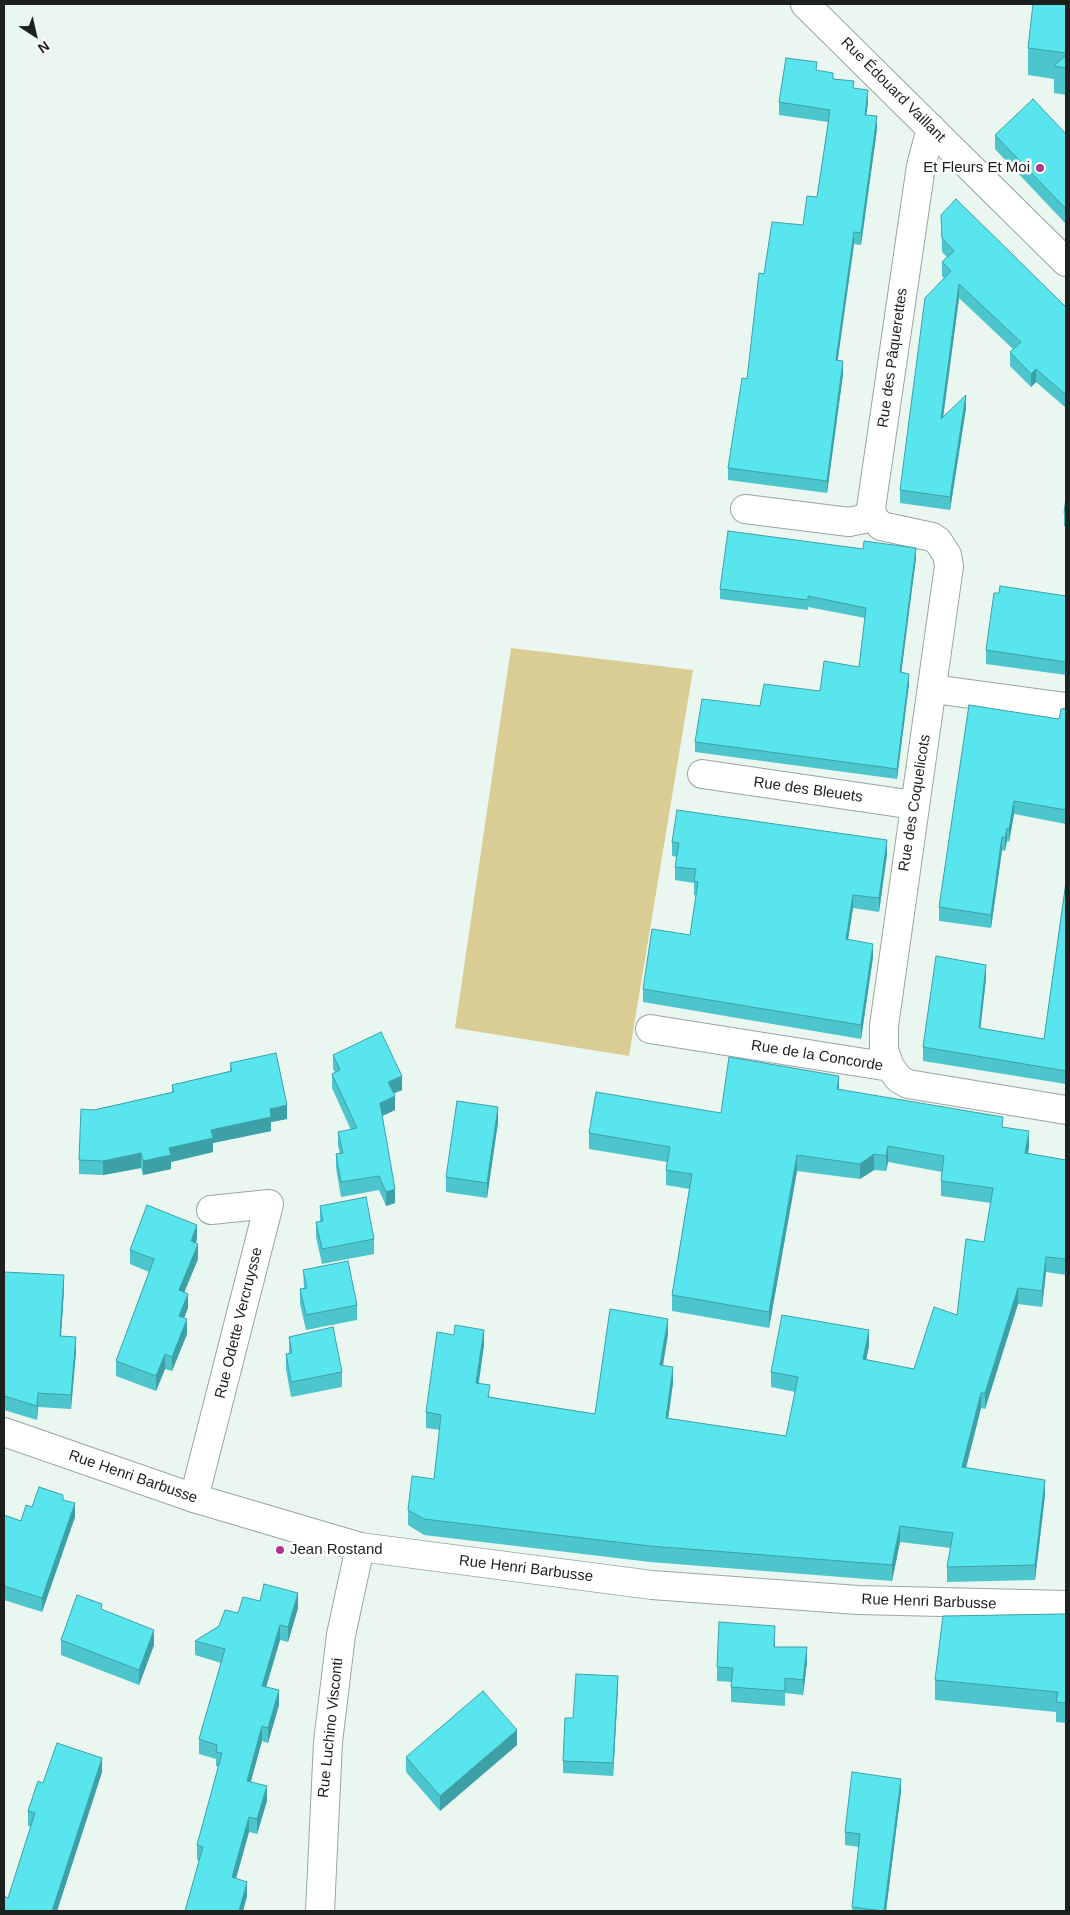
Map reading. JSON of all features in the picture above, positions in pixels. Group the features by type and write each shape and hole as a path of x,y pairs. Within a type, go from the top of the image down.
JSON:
{"street":[{"name":"Rue Édouard Vaillant","path":"805,4 1066,262"},
{"name":"Rue des Pâquerettes","path":"873,518 871,508 919,176 931,128"},
{"path":"744,509 848,522 873,518"},
{"name":"Rue des Coquelicots","path":"873,518 881,526 891,530 932,537 938,541 947,555 949,566 884,1026 884,1050 890,1067"},
{"path":"932,689 1066,707"},
{"name":"Rue des Bleuets","path":"702,774 914,806"},
{"name":"Rue de la Concorde","path":"650,1029 890,1067 899,1079 908,1084 1066,1110"},
{"name":"Rue Odette Vercruysse","path":"194,1498 269,1204 211,1210"},
{"name":"Rue Henri Barbusse","path":"4,1432 194,1498 360,1547 652,1585 858,1600 1066,1599"},
{"name":"Rue Luchino Visconti","path":"320,1911 321,1843 328,1742 341,1635 360,1547"}],"shaded area":[{"path":"511,648 693,670 629,1056 455,1028"}],"building":[{"path":"1033,4 1066,4 1066,53 1028,48"},
{"path":"1066,55 1066,68 1054,66"},
{"path":"786,58 817,62 816,70 833,73 833,79 854,81 853,88 868,90 865,115 877,116 861,233 854,232 836,360 843,361 827,481 728,468 742,378 747,379 759,273 764,274 772,222 803,225 807,196 817,197 830,110 779,102"},
{"name":"Et Fleurs Et Moi","path":"1033,99 1066,134 1066,209 995,135"},
{"path":"956,199 1066,307 1066,395 1036,369 1031,374 1010,352 1021,342 959,284 941,419 966,395 950,497 900,490 925,298 951,271 942,262 954,251 942,238 941,215"},
{"path":"1066,497 1066,513 1064,513"},
{"path":"728,531 863,549 864,541 916,548 900,672 909,674 897,769 695,742 702,699 760,706 764,684 820,691 824,661 859,667 866,608 808,596 808,600 720,589"},
{"path":"1000,586 1066,596 1066,662 986,650 994,593 999,593"},
{"path":"969,705 1059,719 1061,709 1066,708 1066,810 1014,801 1009,829 1007,828 1005,838 1002,837 991,915 939,907"},
{"path":"677,810 887,840 879,898 853,895 846,939 873,944 861,1025 643,989 652,929 690,935 698,882 694,881 696,869 675,867 679,843 672,842"},
{"path":"1066,882 1066,1071 923,1047 936,956 986,965 979,1028 1044,1039"},
{"path":"381,1032 402,1076 388,1082 395,1096 380,1103 395,1189 386,1192 379,1176 341,1182 336,1154 343,1153 338,1132 357,1128 332,1074 340,1070 333,1055"},
{"path":"276,1053 287,1105 270,1109 271,1117 211,1130 213,1138 169,1148 171,1155 143,1161 141,1153 103,1161 79,1160 81,1109 94,1110 174,1092 172,1085 232,1071 230,1063"},
{"path":"729,1057 839,1076 837,1089 1003,1117 1002,1127 1029,1131 1025,1153 1066,1160 1066,1259 1046,1257 1042,1291 1018,1288 985,1393 981,1393 962,1467 1045,1480 1035,1565 947,1567 953,1533 900,1526 892,1565 650,1546 424,1519 408,1510 412,1476 434,1479 441,1415 426,1412 437,1332 454,1335 455,1325 484,1330 476,1383 490,1385 488,1397 595,1414 610,1309 668,1319 660,1365 673,1367 666,1418 786,1436 798,1377 771,1372 782,1315 869,1330 863,1359 914,1369 934,1307 957,1315 966,1239 984,1242 993,1188 941,1181 944,1156 888,1146 886,1156 874,1154 860,1164 797,1155 769,1312 672,1295 692,1174 666,1170 670,1147 589,1133 596,1092 721,1113"},
{"path":"457,1101 498,1107 487,1183 446,1177"},
{"path":"366,1197 374,1239 322,1249 316,1222 323,1221 320,1206"},
{"path":"147,1205 197,1225 191,1241 198,1244 179,1290 188,1294 179,1316 187,1319 172,1357 165,1354 156,1376 116,1361 154,1259 130,1250"},
{"path":"348,1261 357,1305 306,1315 300,1289 307,1288 303,1270"},
{"path":"4,1272 64,1275 60,1336 76,1337 71,1395 38,1393 37,1406 4,1396"},
{"path":"333,1327 342,1372 291,1382 286,1354 292,1353 289,1337"},
{"path":"39,1487 63,1495 63,1500 75,1503 42,1598 4,1586 4,1515 21,1521 26,1505 32,1507"},
{"path":"264,1584 298,1593 288,1627 280,1625 262,1686 279,1690 268,1728 262,1726 247,1781 267,1786 257,1819 249,1817 232,1877 247,1882 239,1911 185,1911 203,1847 197,1845 222,1753 216,1752 217,1745 199,1739 225,1649 195,1641 219,1626 225,1610 238,1613 243,1597 260,1601"},
{"path":"77,1595 102,1604 101,1609 154,1630 139,1670 61,1640"},
{"path":"1066,1614 1066,1703 1056,1702 1058,1692 935,1680 943,1616"},
{"path":"719,1622 775,1626 774,1647 807,1647 803,1680 785,1678 785,1691 731,1687 733,1668 717,1667"},
{"path":"576,1674 618,1676 613,1763 563,1761 565,1718 573,1718"},
{"path":"483,1691 517,1730 440,1796 406,1757"},
{"path":"57,1743 102,1758 52,1911 4,1911 4,1896 8,1898 35,1813 28,1811 38,1781 43,1783"},
{"path":"852,1772 901,1779 884,1911 852,1907 860,1834 845,1832"}],"place":[{"name":"Et Fleurs Et Moi","path":"1040,168"},
{"name":"Jean Rostand","path":"280,1550"}]}
